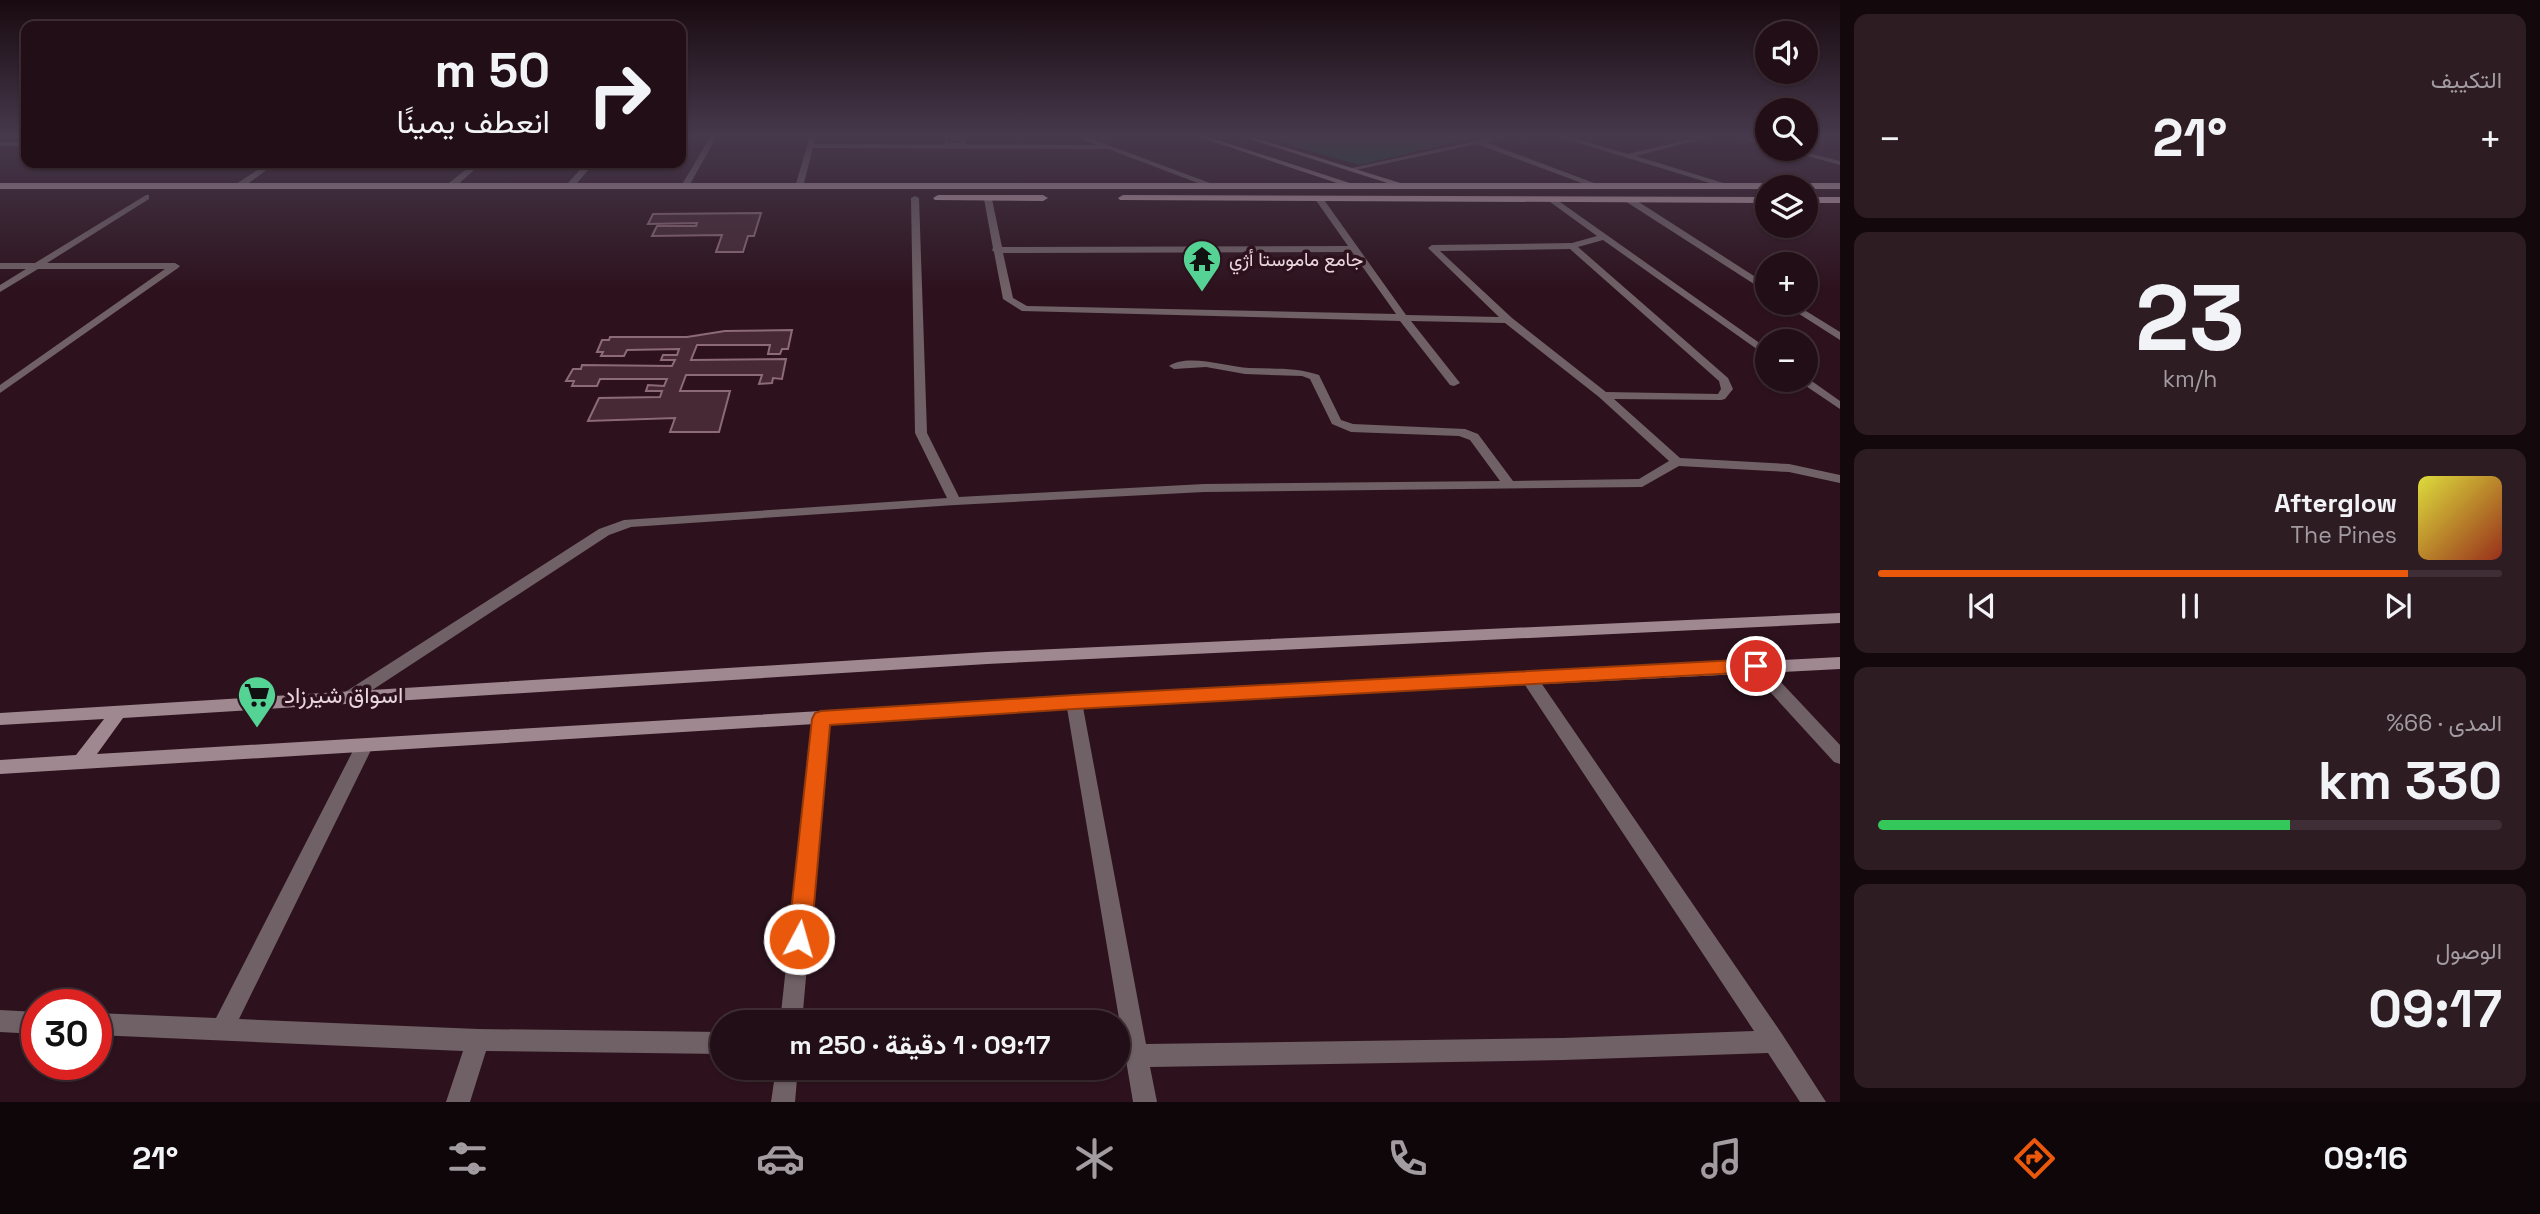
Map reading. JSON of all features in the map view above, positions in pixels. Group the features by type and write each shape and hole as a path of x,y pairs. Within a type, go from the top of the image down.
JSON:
{"main road":[{"path":"1036,187 1040,198"},
{"path":"1699,187 1721,200"},
{"path":"0,198 889,198"},
{"path":"902,198 1054,198"},
{"path":"1110,198 1755,200"},
{"path":"1818,200 1840,200"}],"street":[{"path":"0,289 146,197"},
{"path":"915,198 921,433 955,501"},
{"path":"988,199 996,250 1008,299 1025,309 1508,320"},
{"path":"1320,199 1402,316 1454,383"},
{"path":"1550,199 1755,345"},
{"path":"1628,199 1755,282"},
{"path":"1605,237 1572,246 1432,248 1508,320 1603,395 1677,462"},
{"path":"1572,246 1724,380 1727,389 1721,397 1603,395"},
{"path":"996,250 1354,249"},
{"path":"0,266 175,266 0,390"},
{"path":"1806,315 1840,337"},
{"path":"1174,366 1206,364 1245,371 1303,373 1315,377 1336,422 1351,428 1461,432 1474,437 1509,484"},
{"path":"1818,391 1840,406"},
{"path":"348,698 617,526 955,501 1204,488 1642,483 1677,462 1789,468 1840,479"},
{"path":"0,719 987,658 1840,618"},
{"path":"0,767 1074,702 1840,663"},
{"path":"1756,666 1839,754"},
{"path":"1529,678 1814,1102"},
{"path":"1074,702 1144,1102"},
{"path":"82,761 119,711"},
{"path":"792,1010 821,719"},
{"path":"222,1028 363,746"},
{"path":"0,1021 21,1022"},
{"path":"112,1025 478,1040 710,1043"},
{"path":"458,1102 478,1040"},
{"path":"1136,1056 1563,1049 1774,1042"},
{"path":"783,1102 786,1080"}],"building":[{"path":"761,213 754,236 748,236 743,252 716,252 722,235 652,236 657,226 696,226 697,223 648,224 653,214"},
{"path":"792,330 788,349 782,349 780,354 768,354 770,345 697,345 691,360 786,359 782,379 773,378 772,383 759,384 762,375 686,375 680,391 730,391 719,432 670,432 675,418 588,421 599,398 660,397 662,391 646,391 648,385 664,386 667,379 600,379 597,386 572,386 574,381 566,381 573,369 581,369 582,365 672,366 675,360 661,360 663,355 677,355 679,349 627,350 624,356 601,356 603,352 597,352 602,340 609,340 610,337 687,337 725,331"}],"place":[{"name":"جامع ماموستا أژي","path":"1202,293"},
{"name":"اسواق شيرزاد","path":"257,729"}],"route":[{"path":"799,939 821,719 1074,702 1756,666"}]}
